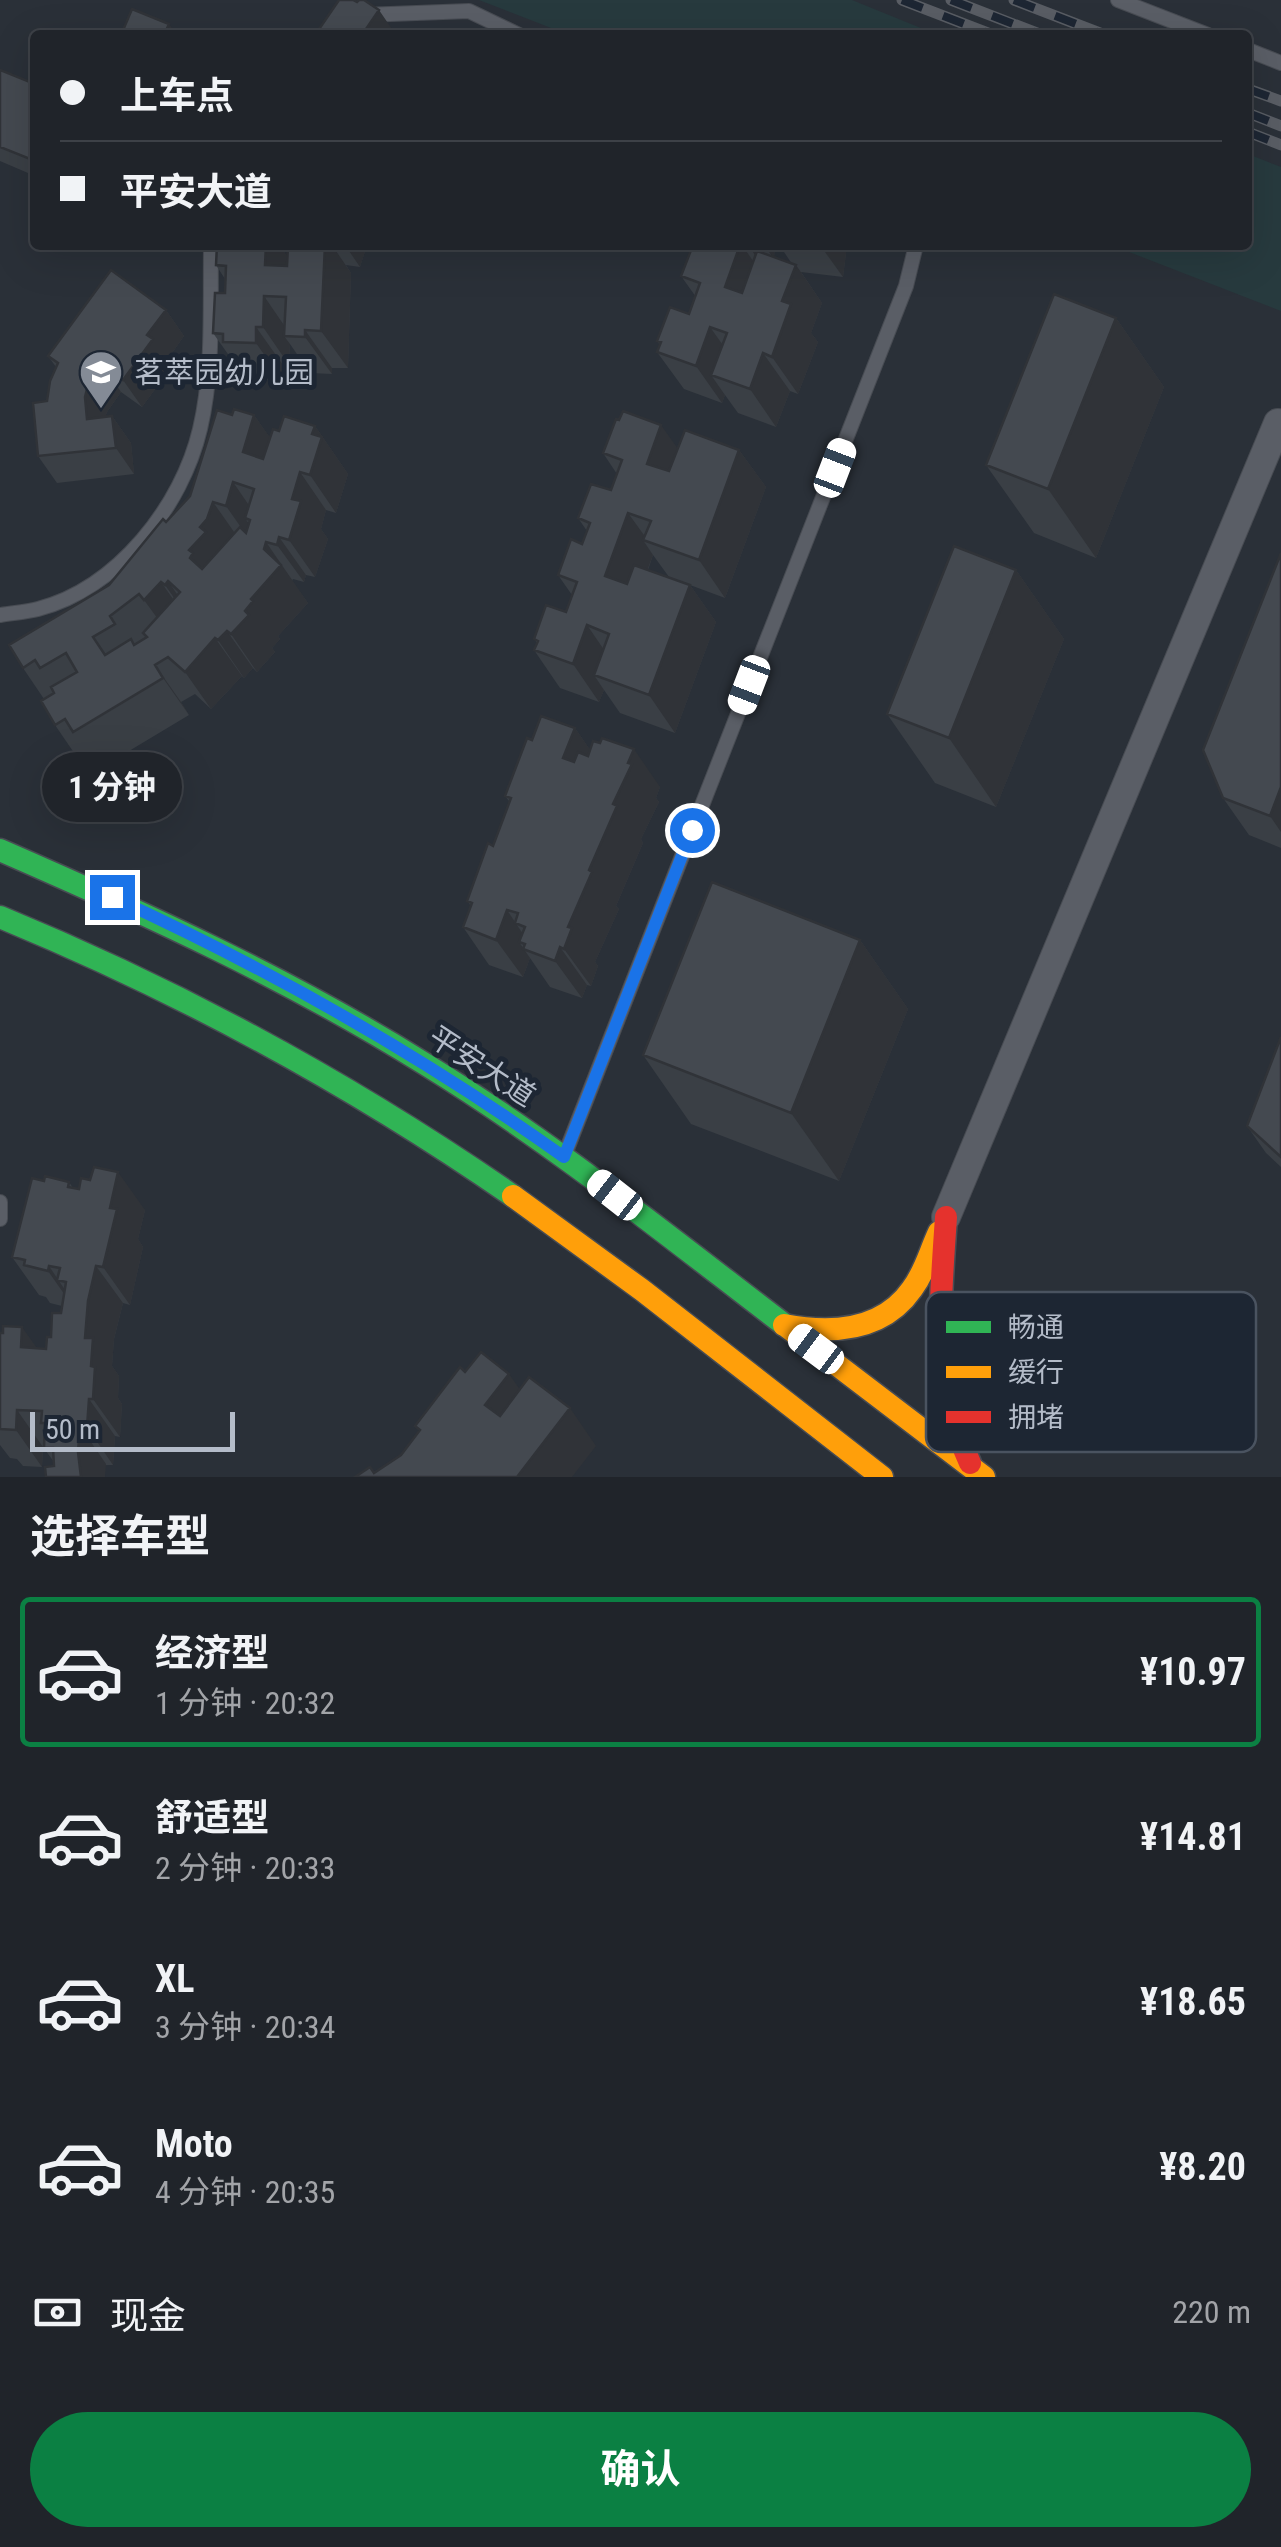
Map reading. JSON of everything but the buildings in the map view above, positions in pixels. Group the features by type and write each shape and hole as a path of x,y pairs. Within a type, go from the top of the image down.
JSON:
{"main road":[{"name":"平安大道","path":"0,850 153,916 258,967 426,1064 564,1157 926,1433"},
{"path":"0,916 229,1021 394,1116 550,1223 882,1477"},
{"path":"784,1325 818,1332 852,1329 883,1316 910,1294 946,1216"},
{"path":"942,1292 946,1216"},
{"name":"平安大道","path":"950,1452 978,1473"}],"street":[{"path":"946,1216 1278,423"}],"lane":[{"path":"1118,0 1195,30"},
{"path":"341,16 469,12 508,30"},
{"path":"1252,52 1281,63"},
{"path":"0,615 40,609 94,582 141,541 177,490 191,460 206,397 211,250"},
{"path":"564,1157 906,286 915,250"},
{"path":"0,1202 0,1219"}],"green space":[{"path":"479,0 852,0 926,30 556,30"},
{"path":"1252,156 1281,167 1281,311 1124,250 1252,250"}],"railway":[{"path":"902,0 980,30"},
{"path":"951,0 1029,30"},
{"path":"1014,0 1092,30"},
{"path":"1252,90 1281,101"},
{"path":"1252,115 1281,126"},
{"path":"1252,134 1281,145"}],"traffic: fast":[{"path":"0,850 217,949 374,1033 564,1157 786,1326"},
{"path":"0,917 134,976 264,1043 390,1116 513,1196"}],"traffic: slow":[{"path":"513,1196 642,1290 882,1477"},
{"path":"784,1325 837,1329 871,1322 886,1314 917,1282 939,1232"},
{"path":"786,1326 926,1433"},
{"path":"951,1452 984,1477"}],"traffic: jam":[{"path":"942,1292 946,1217"},
{"path":"966,1452 970,1463"}],"place":[{"name":"茗萃园幼儿园","path":"101,410"}],"route":[{"path":"112,897 258,967 343,1014 426,1064 564,1157 692,830"}]}
